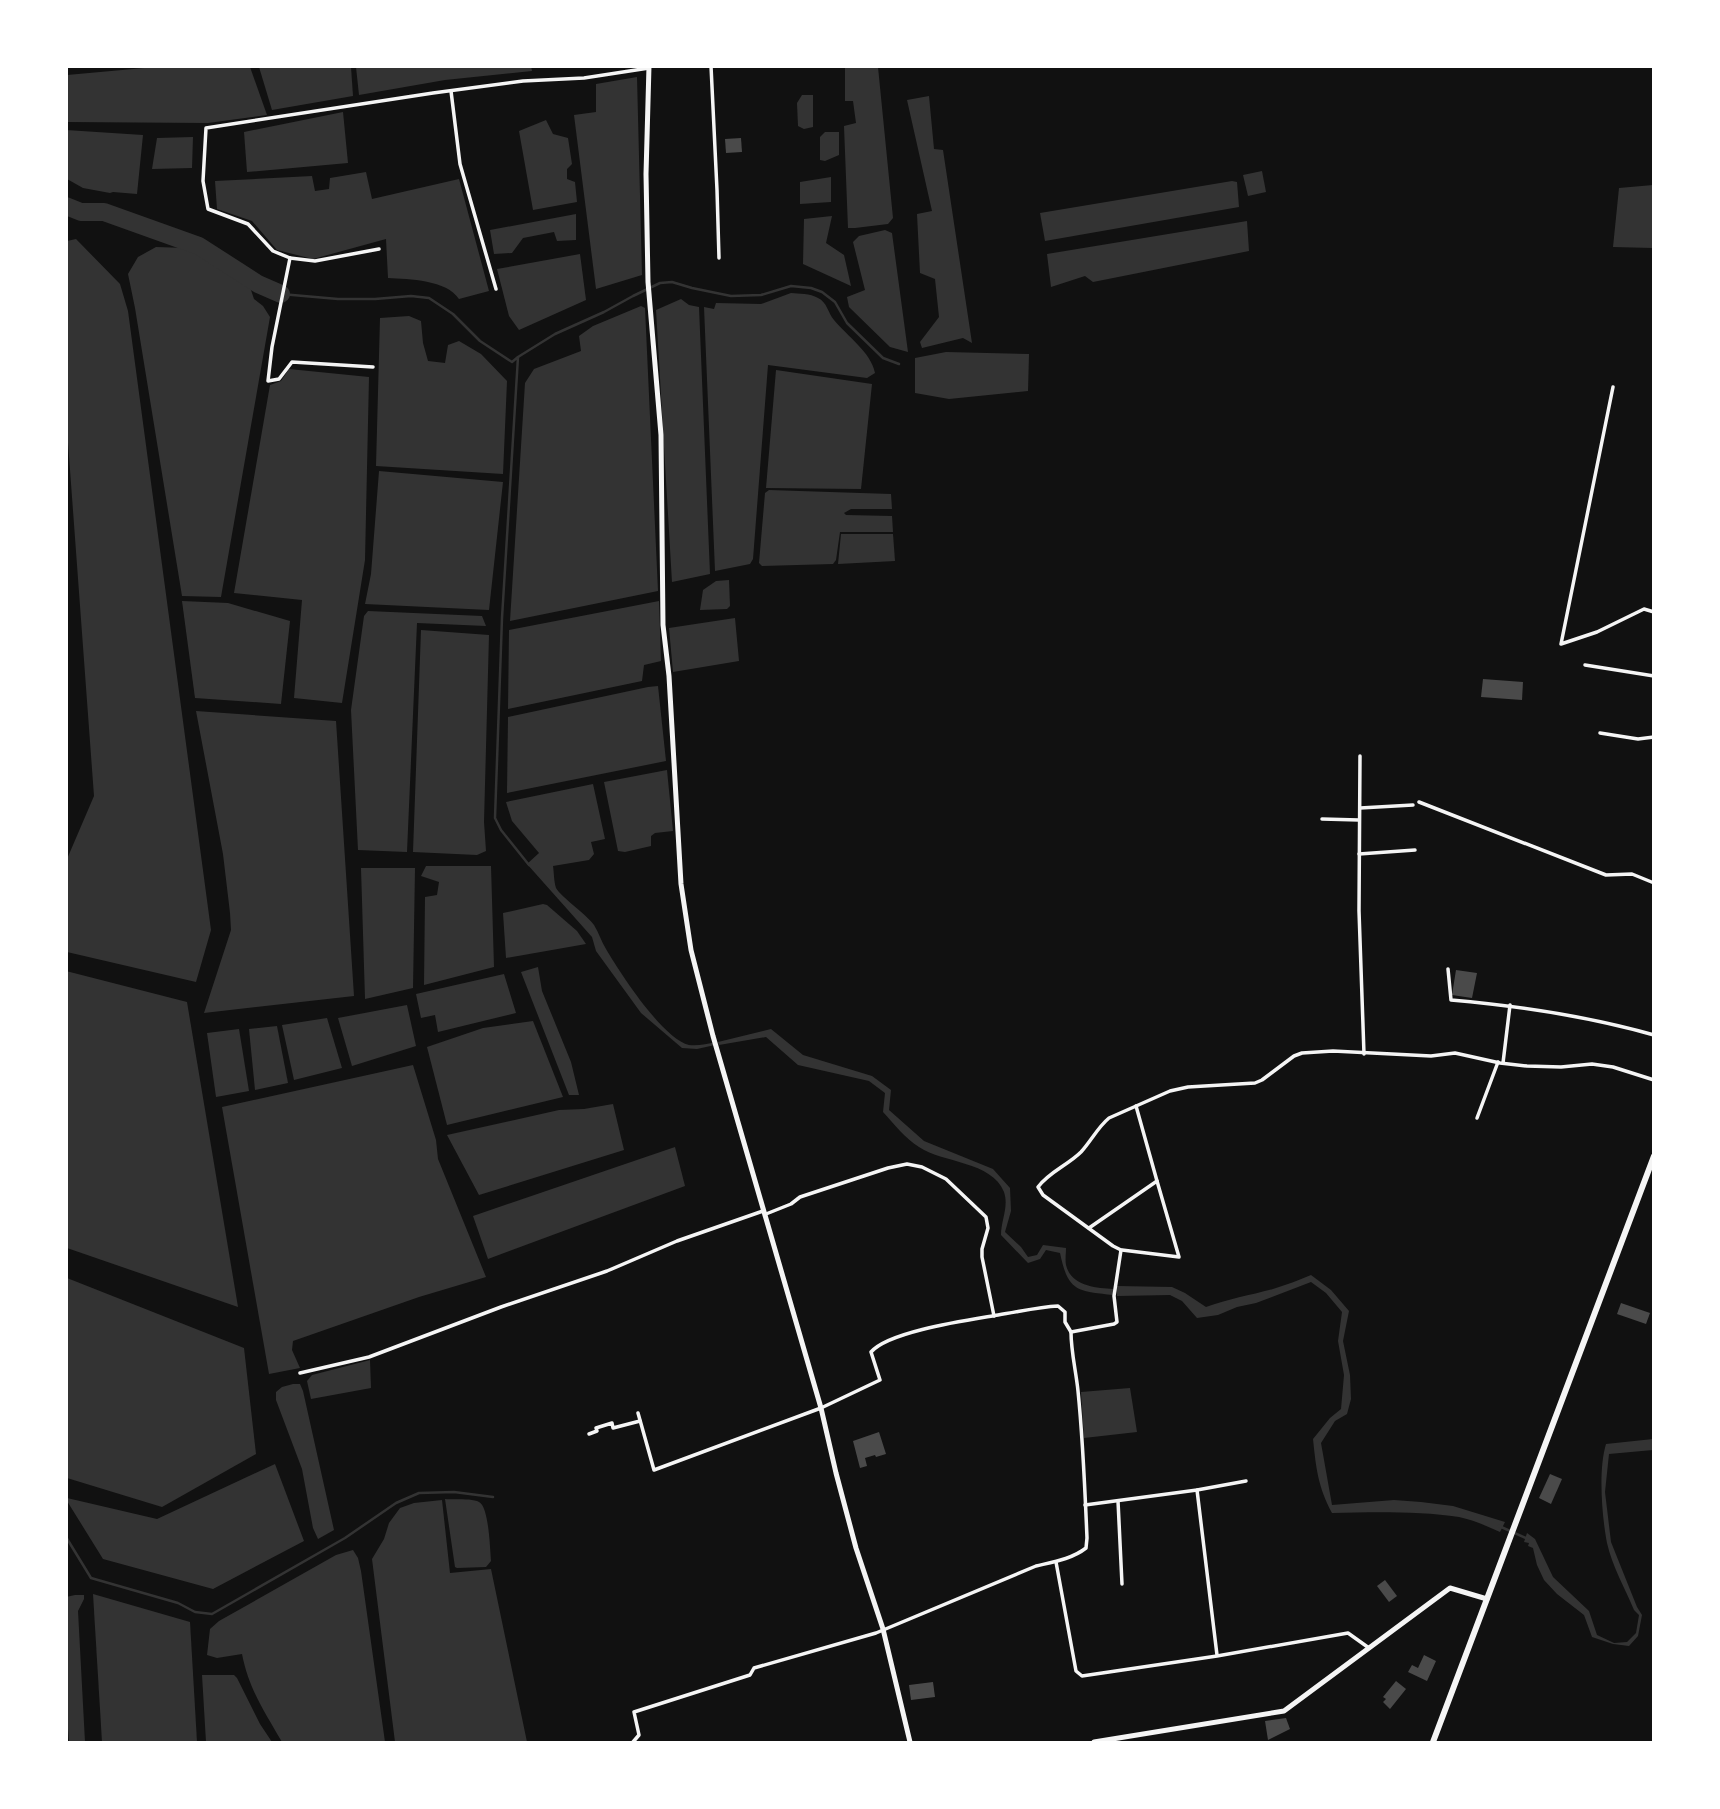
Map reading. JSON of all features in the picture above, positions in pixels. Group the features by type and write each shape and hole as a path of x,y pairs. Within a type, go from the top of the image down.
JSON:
{"main road":[{"path":"1433,1742 1654,1157"}],"street":[{"path":"711,66 719,258"},
{"path":"379,249 315,261 290,258 273,251 248,224 208,209 203,181 206,128 451,90 523,81 584,78 649,67 646,174 648,282 661,435 663,625 669,677 681,884 691,950 713,1036 821,1408 856,1548 883,1629 910,1742"},
{"path":"451,90 460,164 496,289"},
{"path":"290,258 268,381 279,379 292,362 373,367"},
{"path":"1613,387 1561,644 1597,632 1644,609 1654,612"},
{"path":"1585,665 1654,676"},
{"path":"1600,733 1638,739 1654,737"},
{"path":"1360,756 1359,911 1364,1054"},
{"path":"1419,802 1606,875 1632,874 1654,883"},
{"path":"1360,808 1413,804"},
{"path":"1322,819 1359,820"},
{"path":"1359,854 1415,850"},
{"path":"1448,969 1451,1000 1510,1005 1654,1035"},
{"path":"1477,1118 1500,1063 1510,1005"},
{"path":"1136,1106 1180,1258 1121,1250 1043,1195 1038,1187 1043,1180 1078,1155 1109,1118 1136,1106 1170,1091 1262,1080 1294,1056 1333,1051 1431,1056 1455,1053 1500,1063 1561,1067 1592,1064 1654,1080"},
{"path":"300,1373 369,1356 607,1271 677,1241 791,1204 800,1197 908,1164 922,1167 946,1179 986,1217 988,1228 982,1257 994,1316"},
{"path":"1089,1228 1157,1181"},
{"path":"1071,1332 1117,1322 1114,1296 1121,1250"},
{"path":"633,1742 639,1735 634,1712 750,1675 754,1668 883,1629 1036,1566 1056,1562 1081,1552 1086,1548 1087,1538 1076,1366 1065,1312 1058,1306 942,1325 876,1346 871,1352 880,1380 821,1408 654,1470 638,1413"},
{"path":"589,1434 597,1431 596,1428 612,1423 613,1428 640,1421"},
{"path":"1085,1505 1246,1481"},
{"path":"1197,1490 1217,1656"},
{"path":"1118,1501 1122,1584"},
{"path":"1056,1562 1076,1671 1082,1676 1348,1633 1369,1648"},
{"path":"1094,1742 1284,1711 1450,1588 1487,1599"}],"shaded area":[{"path":"531,66 532,71 445,80 359,95 356,67"},
{"path":"155,67 250,67 267,115 208,123 67,122 67,75"},
{"path":"259,67 351,67 353,96 272,110"},
{"path":"845,67 878,67 893,218 888,224 848,228 844,126 856,123 853,101 845,101"},
{"path":"637,77 642,275 596,289 574,115 596,112 596,84"},
{"path":"802,95 813,95 813,127 804,129 798,126 797,103"},
{"path":"929,96 934,149 943,150 972,343 963,338 922,348 920,342 939,317 935,279 920,273 917,214 932,211 907,100"},
{"path":"343,112 348,163 247,172 244,132"},
{"path":"546,120 553,134 568,138 572,164 567,169 567,179 575,182 577,202 533,210 519,131"},
{"path":"66,130 143,135 137,194 83,188 67,179"},
{"path":"825,132 839,132 839,155 825,161 820,160 820,137"},
{"path":"193,137 192,168 152,169 157,138"},
{"path":"1262,171 1266,192 1248,196 1243,175"},
{"path":"366,172 372,199 459,179 489,291 459,299 437,284 388,278 386,239 313,259 277,250 252,221 217,209 215,181 312,176 315,191 329,189 330,178"},
{"path":"831,177 831,202 800,204 800,182"},
{"path":"1237,182 1239,207 1045,241 1040,213"},
{"path":"1653,185 1653,248 1613,247 1619,188"},
{"path":"576,214 576,240 557,241 554,232 523,238 512,253 494,254 490,230"},
{"path":"832,216 826,243 844,255 851,286 803,264 804,219"},
{"path":"1247,221 1249,251 1093,282 1085,276 1051,287 1047,254"},
{"path":"885,230 892,233 908,352 890,347 849,307 847,297 865,290 853,242 859,236"},
{"path":"76,239 120,284 128,311 211,930 196,982 67,952 67,859 94,796 67,429 67,241"},
{"path":"156,247 186,248 250,287 254,299 270,317 221,597 182,596 128,274 138,257"},
{"path":"580,254 586,300 519,330 509,316 497,269"},
{"path":"791,293 812,295 821,300 834,320 864,351 875,373 867,378 768,365 753,559 750,564 715,571 704,307 714,309 716,303 761,304"},
{"path":"681,299 689,305 699,307 710,574 672,582 656,310"},
{"path":"641,306 645,308 658,591 510,621 525,383 534,369 581,351 579,336 593,326"},
{"path":"409,316 421,321 428,361 445,363 448,345 459,341 481,354 507,381 503,474 376,466 380,318"},
{"path":"946,352 1029,354 1028,391 949,399 915,393 915,358"},
{"path":"289,369 369,377 365,560 342,703 294,698 302,600 234,593 270,385 281,381"},
{"path":"776,370 872,384 861,489 766,488"},
{"path":"379,471 503,482 489,610 365,604 371,574"},
{"path":"769,490 891,494 892,509 851,509 844,513 892,516 893,532 840,532 833,564 762,566 759,563 765,493"},
{"path":"841,534 893,534 895,561 838,564"},
{"path":"729,580 730,606 727,609 700,610 703,590 716,581"},
{"path":"182,601 228,603 290,621 281,704 195,698"},
{"path":"659,601 661,661 644,665 642,681 508,709 509,630"},
{"path":"368,611 482,616 486,626 417,623 407,852 358,850 351,710 364,616"},
{"path":"735,618 739,661 673,672 669,628"},
{"path":"421,630 489,635 484,822 486,851 477,855 413,852"},
{"path":"658,686 666,761 507,793 508,717"},
{"path":"196,711 336,721 354,996 204,1013 231,930 223,854"},
{"path":"667,770 673,831 655,833 651,836 651,846 618,851 604,782"},
{"path":"593,784 605,839 591,842 594,854 589,860 553,866 556,888 594,925 606,949 632,988 667,1031 689,1045 716,1042 715,1045 697,1049 682,1048 641,1013 596,951 592,937 527,864 539,853 512,821 506,802"},
{"path":"426,866 491,866 494,967 424,985 425,897 437,895 439,882 421,876"},
{"path":"361,868 415,868 413,988 365,999"},
{"path":"543,904 577,931 586,944 506,958 503,913"},
{"path":"538,967 542,991 571,1062 579,1095 569,1095 521,972"},
{"path":"66,971 187,1002 238,1307 67,1248"},
{"path":"504,974 516,1013 438,1032 435,1015 421,1018 416,994"},
{"path":"407,1005 416,1046 352,1066 338,1018"},
{"path":"327,1018 342,1068 294,1080 282,1025"},
{"path":"533,1021 563,1097 447,1125 427,1047 483,1028"},
{"path":"277,1026 288,1083 255,1090 249,1029"},
{"path":"239,1029 249,1091 216,1097 207,1033"},
{"path":"771,1029 803,1055 872,1076 891,1090 889,1110 924,1141 993,1169 1010,1188 1011,1211 1005,1232 1028,1257 1037,1255 1043,1245 1066,1248 1066,1265 1073,1277 1085,1284 1113,1289 1113,1295 1076,1287 1066,1275 1060,1253 1046,1250 1040,1259 1028,1263 1001,1235 1006,1203 998,1182 978,1168 929,1152 914,1143 883,1112 885,1093 869,1081 798,1065 766,1037 719,1045 718,1042"},
{"path":"413,1065 436,1140 438,1159 486,1277 419,1297 293,1341 292,1350 300,1368 269,1374 222,1107"},
{"path":"613,1104 624,1150 479,1195 447,1135 559,1110"},
{"path":"675,1147 685,1186 488,1259 473,1216"},
{"path":"1311,1275 1331,1290 1349,1311 1343,1341 1350,1375 1351,1399 1347,1414 1335,1421 1321,1443 1332,1505 1394,1500 1453,1506 1505,1522 1500,1532 1469,1520 1444,1515 1396,1512 1332,1513 1318,1477 1313,1439 1341,1409 1344,1375 1338,1341 1342,1312 1326,1293 1311,1282 1218,1315 1197,1318 1182,1301 1170,1295 1117,1296 1117,1286 1172,1287 1206,1307 1273,1289"},
{"path":"67,1278 244,1348 256,1454 162,1507 67,1478"},
{"path":"370,1360 371,1388 311,1399 307,1381 312,1375"},
{"path":"293,1384 300,1384 303,1391 334,1530 318,1539 313,1528 302,1469 276,1400 276,1392"},
{"path":"1130,1388 1137,1432 1084,1438 1081,1392"},
{"path":"1653,1439 1653,1450 1609,1454 1605,1492 1611,1542 1642,1615 1638,1636 1629,1646 1613,1644 1592,1637 1584,1615 1544,1580 1533,1548 1524,1542 1527,1533 1535,1539 1553,1577 1589,1611 1597,1635 1614,1643 1627,1642 1636,1633 1639,1615 1619,1577 1607,1543 1602,1467 1606,1444"},
{"path":"275,1464 304,1541 213,1589 103,1559 67,1501 67,1498 157,1519"},
{"path":"445,1499 472,1500 482,1505 488,1529 491,1561 486,1567 455,1567"},
{"path":"442,1500 450,1573 491,1569 527,1742 395,1742 372,1559 384,1539 389,1523 400,1508 414,1503"},
{"path":"353,1550 361,1571 385,1742 282,1742 253,1690 242,1654 217,1658 207,1655 210,1629 219,1621 336,1555"},
{"path":"93,1594 190,1622 197,1742 102,1742"},
{"path":"84,1595 78,1611 85,1742 69,1742 66,1702 66,1597"},
{"path":"202,1675 234,1675 272,1742 206,1742"}],"building":[{"path":"741,138 742,152 726,153 725,139"},
{"path":"1483,679 1523,682 1522,700 1481,697"},
{"path":"1456,970 1477,973 1472,998 1452,995"},
{"path":"1621,1303 1650,1313 1646,1324 1617,1314"},
{"path":"879,1432 886,1454 865,1458 867,1466 860,1468 853,1441"},
{"path":"1550,1474 1562,1479 1551,1504 1539,1498"},
{"path":"1385,1580 1397,1596 1389,1602 1377,1586"},
{"path":"1424,1655 1436,1661 1427,1681 1408,1672 1412,1665 1418,1668"},
{"path":"1396,1681 1406,1689 1390,1709 1383,1702 1386,1699 1383,1697"},
{"path":"933,1682 935,1697 911,1700 909,1685"},
{"path":"1286,1718 1290,1729 1268,1740 1265,1721"}],"waterway":[{"path":"66,206 81,212 104,212 199,246 258,284 281,294"},
{"path":"518,357 555,334 633,296 660,283 672,282 731,296 761,295 791,286 811,288 835,302 847,323 883,358 899,364"},
{"path":"281,294 338,299 411,296 429,298 453,314 480,341 512,362 518,357 502,618 495,818 501,830 529,865"},
{"path":"66,1537 91,1578 178,1603 195,1612 212,1614 345,1538 396,1503 419,1493 454,1492 493,1497"},
{"path":"1499,1526 1528,1539"}]}
